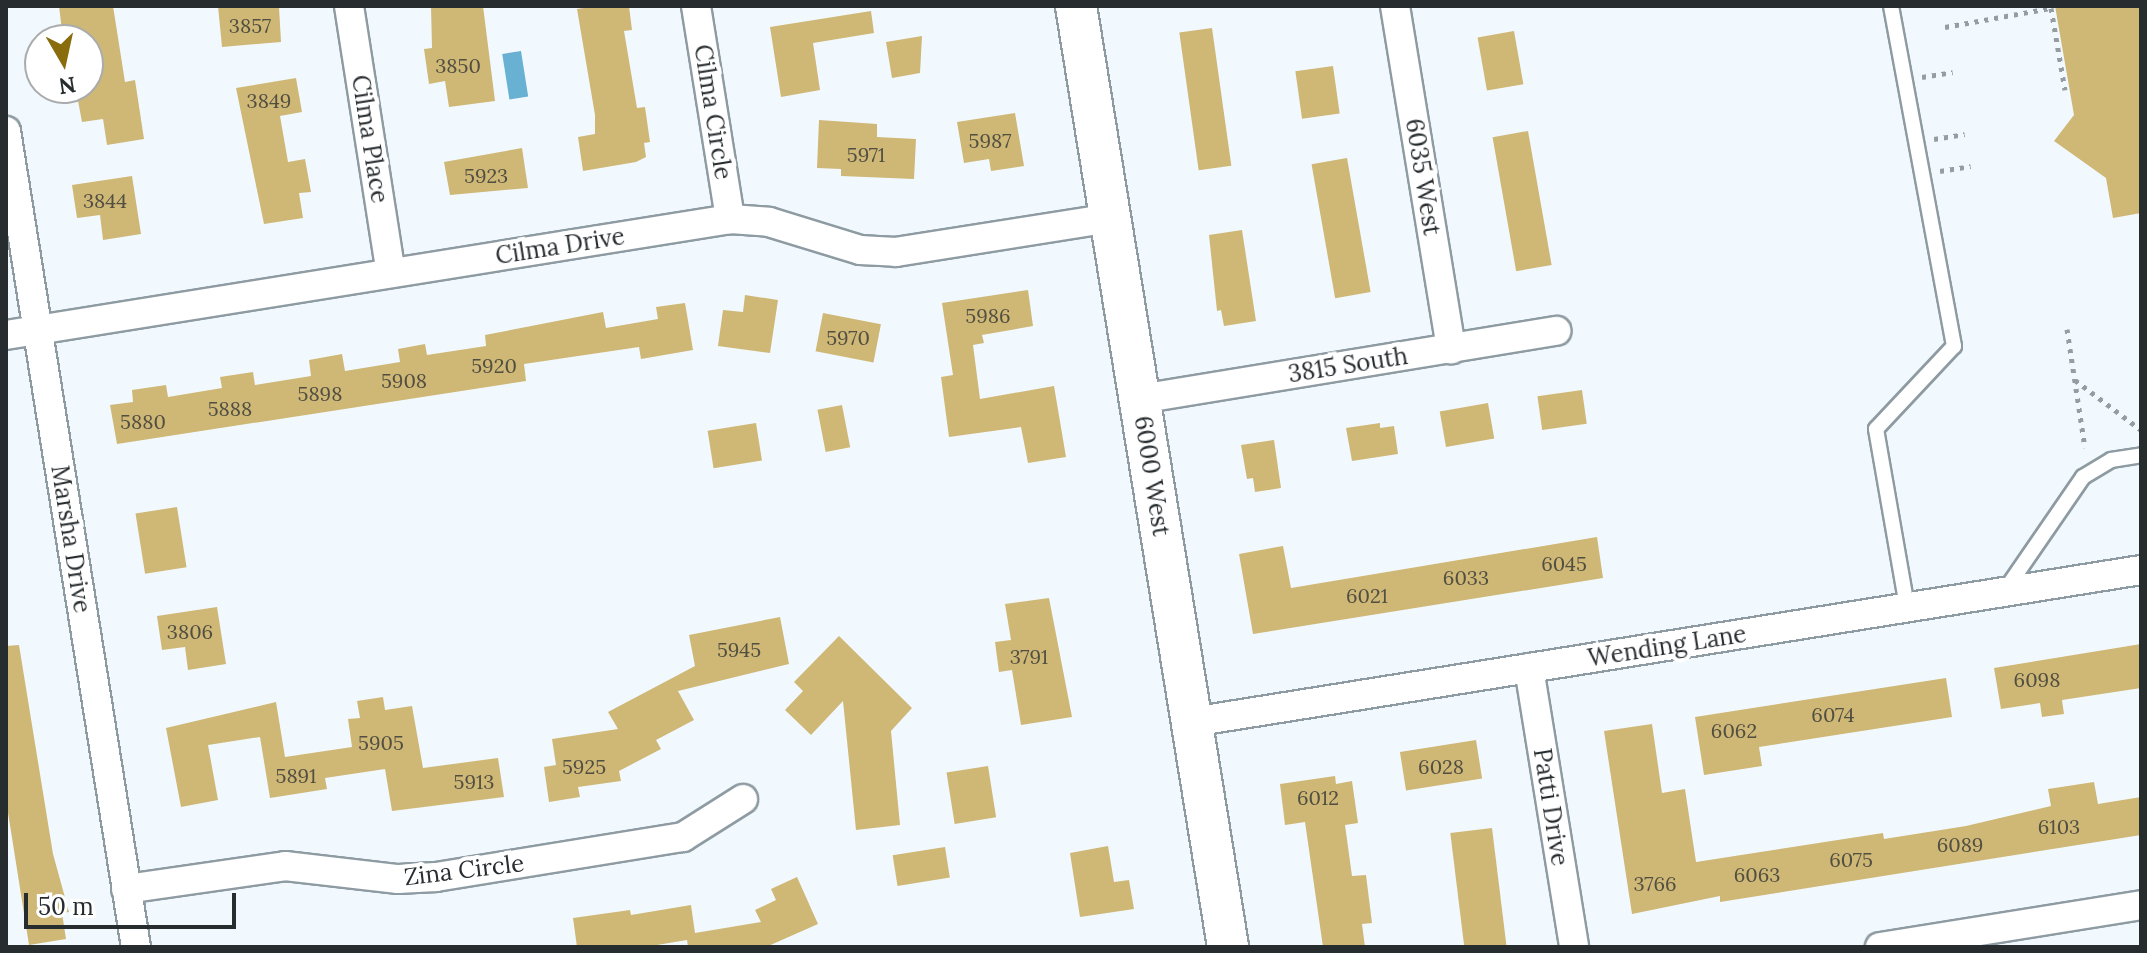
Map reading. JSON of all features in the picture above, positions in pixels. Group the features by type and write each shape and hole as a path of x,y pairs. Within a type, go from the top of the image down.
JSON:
{"street":[{"name":"Cilma Place","path":"349,6 391,273"},
{"name":"Cilma Circle","path":"696,6 730,219"},
{"name":"6000 West","path":"1076,6 1228,947"},
{"name":"6035 West","path":"1395,6 1451,349"},
{"name":"Marsha Drive","path":"6,131 136,947"},
{"name":"Cilma Drive","path":"6,335 730,219 769,222 860,250 896,252 1111,218"},
{"name":"3815 South","path":"1140,399 1556,331"},
{"name":"Wending Lane","path":"1192,722 2141,570"},
{"name":"Patti Drive","path":"1529,668 1574,947"},
{"name":"Zina Circle","path":"126,889 285,866 398,879 436,877 683,837 743,799"},
{"path":"1897,946 2141,905"}],"lane":[{"path":"1891,6 1954,346 1876,429 1907,607"},
{"path":"2005,592 2083,477 2111,460 2141,455"}],"path":[{"path":"1945,27 2051,8 2065,90"},
{"path":"1904,79 1953,72"},
{"path":"1916,142 1965,134"},
{"path":"1922,174 1971,166"},
{"path":"2067,329 2085,448"},
{"path":"2074,379 2141,430"}],"water":[{"path":"521,51 528,96 509,99 502,54"}],"building":[{"path":"59,6 113,6 125,82 135,80 144,139 107,145 103,119 82,122 79,104 104,104 104,24 61,24"},
{"path":"218,6 279,7 281,42 222,47"},
{"path":"431,6 483,6 495,101 449,107 445,81 429,84 424,49 432,48"},
{"path":"629,6 632,30 624,31 637,108 645,107 650,142 644,143 646,157 636,162 583,171 578,137 595,134 595,115 577,9"},
{"path":"2055,6 2141,6 2141,213 2113,218 2106,178 2054,141 2074,115"},
{"path":"871,11 874,33 813,43 820,90 781,97 770,27"},
{"path":"1212,28 1231,166 1199,170 1179,33"},
{"path":"1514,31 1523,84 1487,91 1478,37"},
{"path":"922,36 920,73 892,78 886,42"},
{"path":"1333,66 1340,114 1302,119 1295,71"},
{"path":"296,78 302,112 280,116 288,162 305,159 311,192 299,193 303,218 264,224 236,88"},
{"path":"1015,113 1024,166 991,171 989,159 964,163 957,122"},
{"path":"819,120 877,124 877,137 916,139 914,179 841,176 841,169 817,168"},
{"path":"1528,131 1552,265 1516,271 1493,137"},
{"path":"522,148 528,188 450,195 444,162"},
{"path":"1347,158 1371,292 1335,298 1312,164"},
{"path":"132,176 141,234 103,240 100,215 77,218 72,185"},
{"path":"1242,230 1256,321 1224,326 1221,310 1217,311 1209,235"},
{"path":"1028,290 1033,326 982,335 984,343 973,345 980,399 1054,386 1066,457 1028,463 1021,427 949,437 941,377 953,375 942,303"},
{"path":"745,295 778,300 770,353 718,346 723,310 743,312"},
{"path":"685,303 693,350 641,359 639,347 524,364 526,381 117,444 110,405 133,402 132,390 166,385 168,397 222,388 220,377 253,372 255,385 311,376 309,360 342,354 345,371 400,362 398,349 425,344 427,355 486,346 485,335 603,312 606,328 658,319 656,307"},
{"path":"823,313 881,324 873,363 816,351"},
{"path":"1582,390 1587,424 1542,430 1537,396"},
{"path":"1488,403 1494,438 1446,447 1440,412"},
{"path":"842,405 850,447 826,452 817,410"},
{"path":"756,423 762,461 714,468 708,431"},
{"path":"1380,423 1380,428 1394,426 1398,454 1352,461 1346,428"},
{"path":"1274,440 1281,488 1255,492 1253,478 1247,479 1241,445"},
{"path":"177,507 187,567 145,574 136,514"},
{"path":"1597,537 1603,578 1253,634 1239,554 1283,546 1291,588"},
{"path":"1049,598 1072,717 1021,725 1012,670 999,672 995,642 1011,640 1005,604"},
{"path":"217,607 226,664 188,670 185,647 162,650 157,616"},
{"path":"780,617 789,664 678,691 694,720 656,740 661,749 619,771 621,781 578,787 580,797 549,802 544,767 556,765 552,739 618,729 608,712 695,666 689,635"},
{"path":"839,636 912,708 891,731 900,825 856,830 843,701 811,735 785,710 803,691 794,682"},
{"path":"2141,644 2141,688 2062,700 2064,714 2042,717 2040,703 2001,709 1994,668"},
{"path":"19,645 53,854 69,912 62,913 66,939 29,945 6,800 6,646"},
{"path":"1946,678 1952,717 1759,747 1762,766 1704,775 1695,717"},
{"path":"383,697 385,710 412,706 423,768 498,758 504,797 392,811 385,769 325,778 327,789 270,798 260,737 208,745 218,800 181,807 166,728 276,702 285,757 352,747 348,719 360,718 357,701"},
{"path":"1652,724 1662,793 1685,789 1696,862 1883,833 1884,839 1966,826 2051,806 2048,789 2094,782 2098,804 2141,797 2141,835 1720,902 1720,896 1632,914 1604,731"},
{"path":"1476,740 1482,779 1406,791 1400,752"},
{"path":"988,766 996,817 955,824 947,773"},
{"path":"1335,776 1336,784 1352,781 1358,823 1345,825 1352,876 1366,875 1372,923 1362,924 1365,947 1323,947 1305,822 1285,825 1280,784"},
{"path":"1492,828 1507,947 1464,947 1450,833"},
{"path":"1108,846 1114,882 1129,880 1134,909 1080,917 1070,853"},
{"path":"945,847 950,878 898,886 893,855"},
{"path":"797,877 818,924 766,947 688,947 687,940 645,947 577,947 573,918 630,910 631,915 691,905 695,933 761,922 755,910 776,900 771,889"}]}
